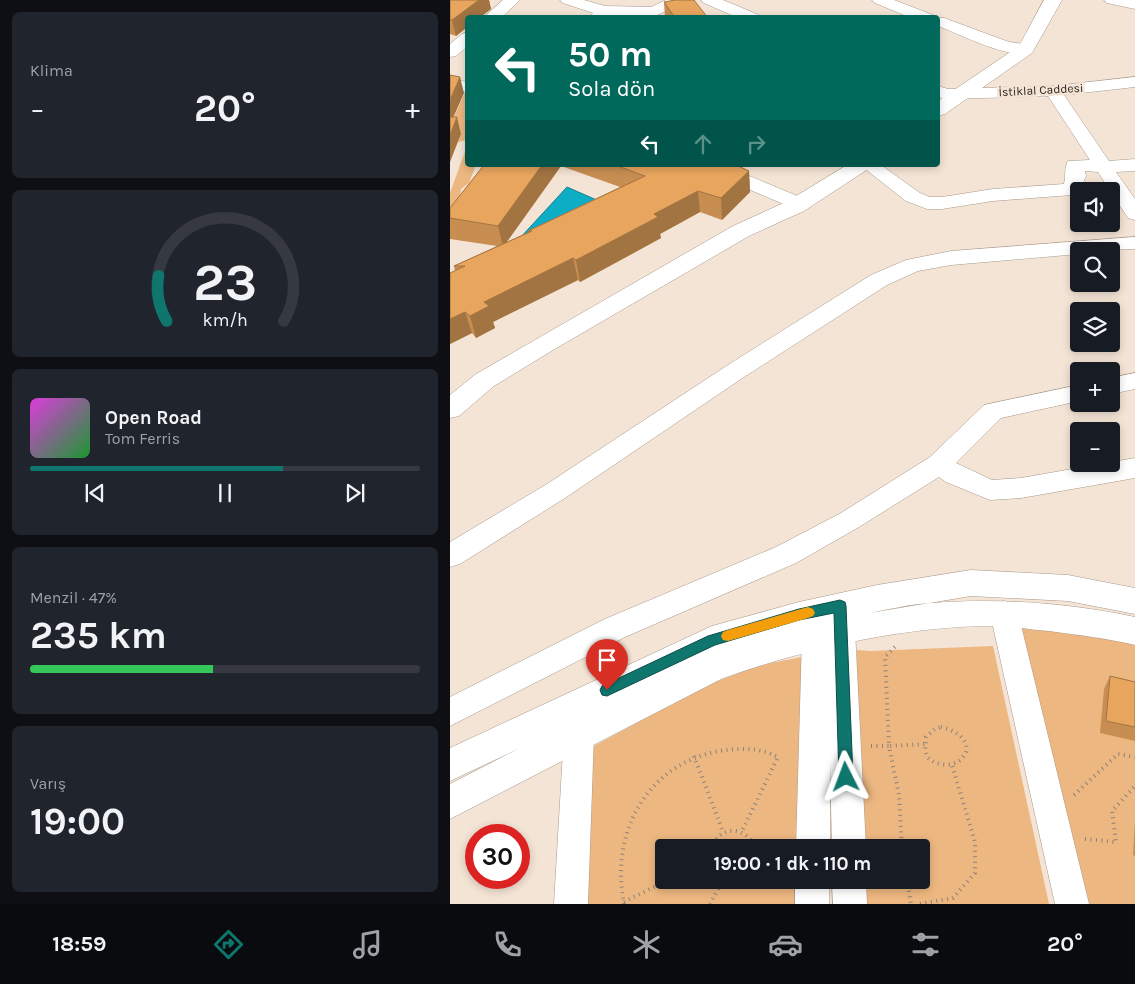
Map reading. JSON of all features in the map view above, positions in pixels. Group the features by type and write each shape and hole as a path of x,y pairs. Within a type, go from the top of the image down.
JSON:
{"street":[{"path":"494,15 512,0"},
{"path":"574,0 600,14 654,15 679,0"},
{"path":"709,0 746,15"},
{"path":"880,0 920,15"},
{"path":"944,98 1006,46 1037,0"},
{"path":"944,98 1026,48 1053,0"},
{"path":"1112,0 1135,4"},
{"path":"940,22 1006,46 1026,48"},
{"path":"450,52 465,40"},
{"name":"İstiklal Caddesi","path":"944,98 1053,91 1135,82"},
{"path":"450,84 465,86"},
{"path":"1053,91 1135,214"},
{"path":"872,167 913,197 927,203 942,204 993,195 1072,189 1076,176 1075,165 1104,167 1135,165"},
{"path":"712,167 795,201"},
{"path":"450,396 461,386 533,339 689,251 795,201 840,167"},
{"path":"450,409 485,380 544,344 856,167"},
{"path":"450,556 556,491 736,371 879,280 913,265 951,258 1135,243"},
{"path":"1120,384 1135,381"},
{"path":"450,712 615,628 786,555 850,520 939,464 993,411 1070,395"},
{"path":"939,464 955,475 990,490 1022,488 1135,468"},
{"path":"450,766 712,640 828,621 972,583 1068,588 1135,601"},
{"path":"1104,595 1135,597"},
{"path":"1004,613 1072,904"},
{"path":"450,802 579,734 710,669 766,649 828,621 1004,613 1108,625 1135,631"},
{"path":"814,839 828,621"},
{"path":"828,621 848,839"},
{"path":"571,904 579,734"},
{"path":"812,889 812,904"},
{"path":"850,889 850,904"}],"path":[{"path":"898,643 886,657 889,746 900,795 902,839"},
{"path":"948,727 955,730 965,740 966,746 963,758 952,765 945,766 932,760 925,749 926,737 935,729 948,727"},
{"path":"889,746 926,744"},
{"path":"655,887 623,903 621,874 623,846 638,802 654,783 674,766 694,756 720,750 741,748 767,750 778,757 742,831"},
{"path":"1070,799 1118,754 1135,757"},
{"path":"694,756 723,832"},
{"path":"920,904 953,898 975,873 975,842 952,765"},
{"path":"1079,838 1116,842 1112,811 1135,786"},
{"path":"714,839 723,832 735,830 742,831 752,839"},
{"path":"710,904 718,889"},
{"path":"909,889 911,904"}],"shaded area":[{"path":"465,92 465,140 458,142 461,134 450,126"},
{"path":"465,152 465,167 475,167 469,183 461,189 458,209 450,218 450,193"},
{"path":"1024,625 1135,641 1135,904 1082,904 1021,637"},
{"path":"993,646 1049,904 856,904 855,889 930,889 930,839 854,839 857,650"},
{"path":"802,657 799,839 655,839 655,889 798,889 798,904 587,904 592,747 707,685 761,665"}],"water":[{"path":"567,187 608,205 520,238"}],"building":[{"path":"450,0 479,0 450,20"},
{"path":"694,0 706,15 673,15 664,2"},
{"path":"450,75 460,77 450,100"},
{"path":"450,117 457,117 450,135"},
{"path":"482,167 541,167 498,226 450,218 450,208"},
{"path":"620,167 740,167 749,171 721,198 698,191 654,214 658,217 576,260 573,258 484,302 489,306 470,316 465,312 450,319 450,273 465,266 454,266 532,231 528,231 645,176"},
{"path":"1110,676 1135,682 1135,727 1106,721"}],"slow traffic":[{"path":"728,636 799,614 808,613"}],"route":[{"path":"607,690 712,640 799,614 840,606 846,777"}]}
